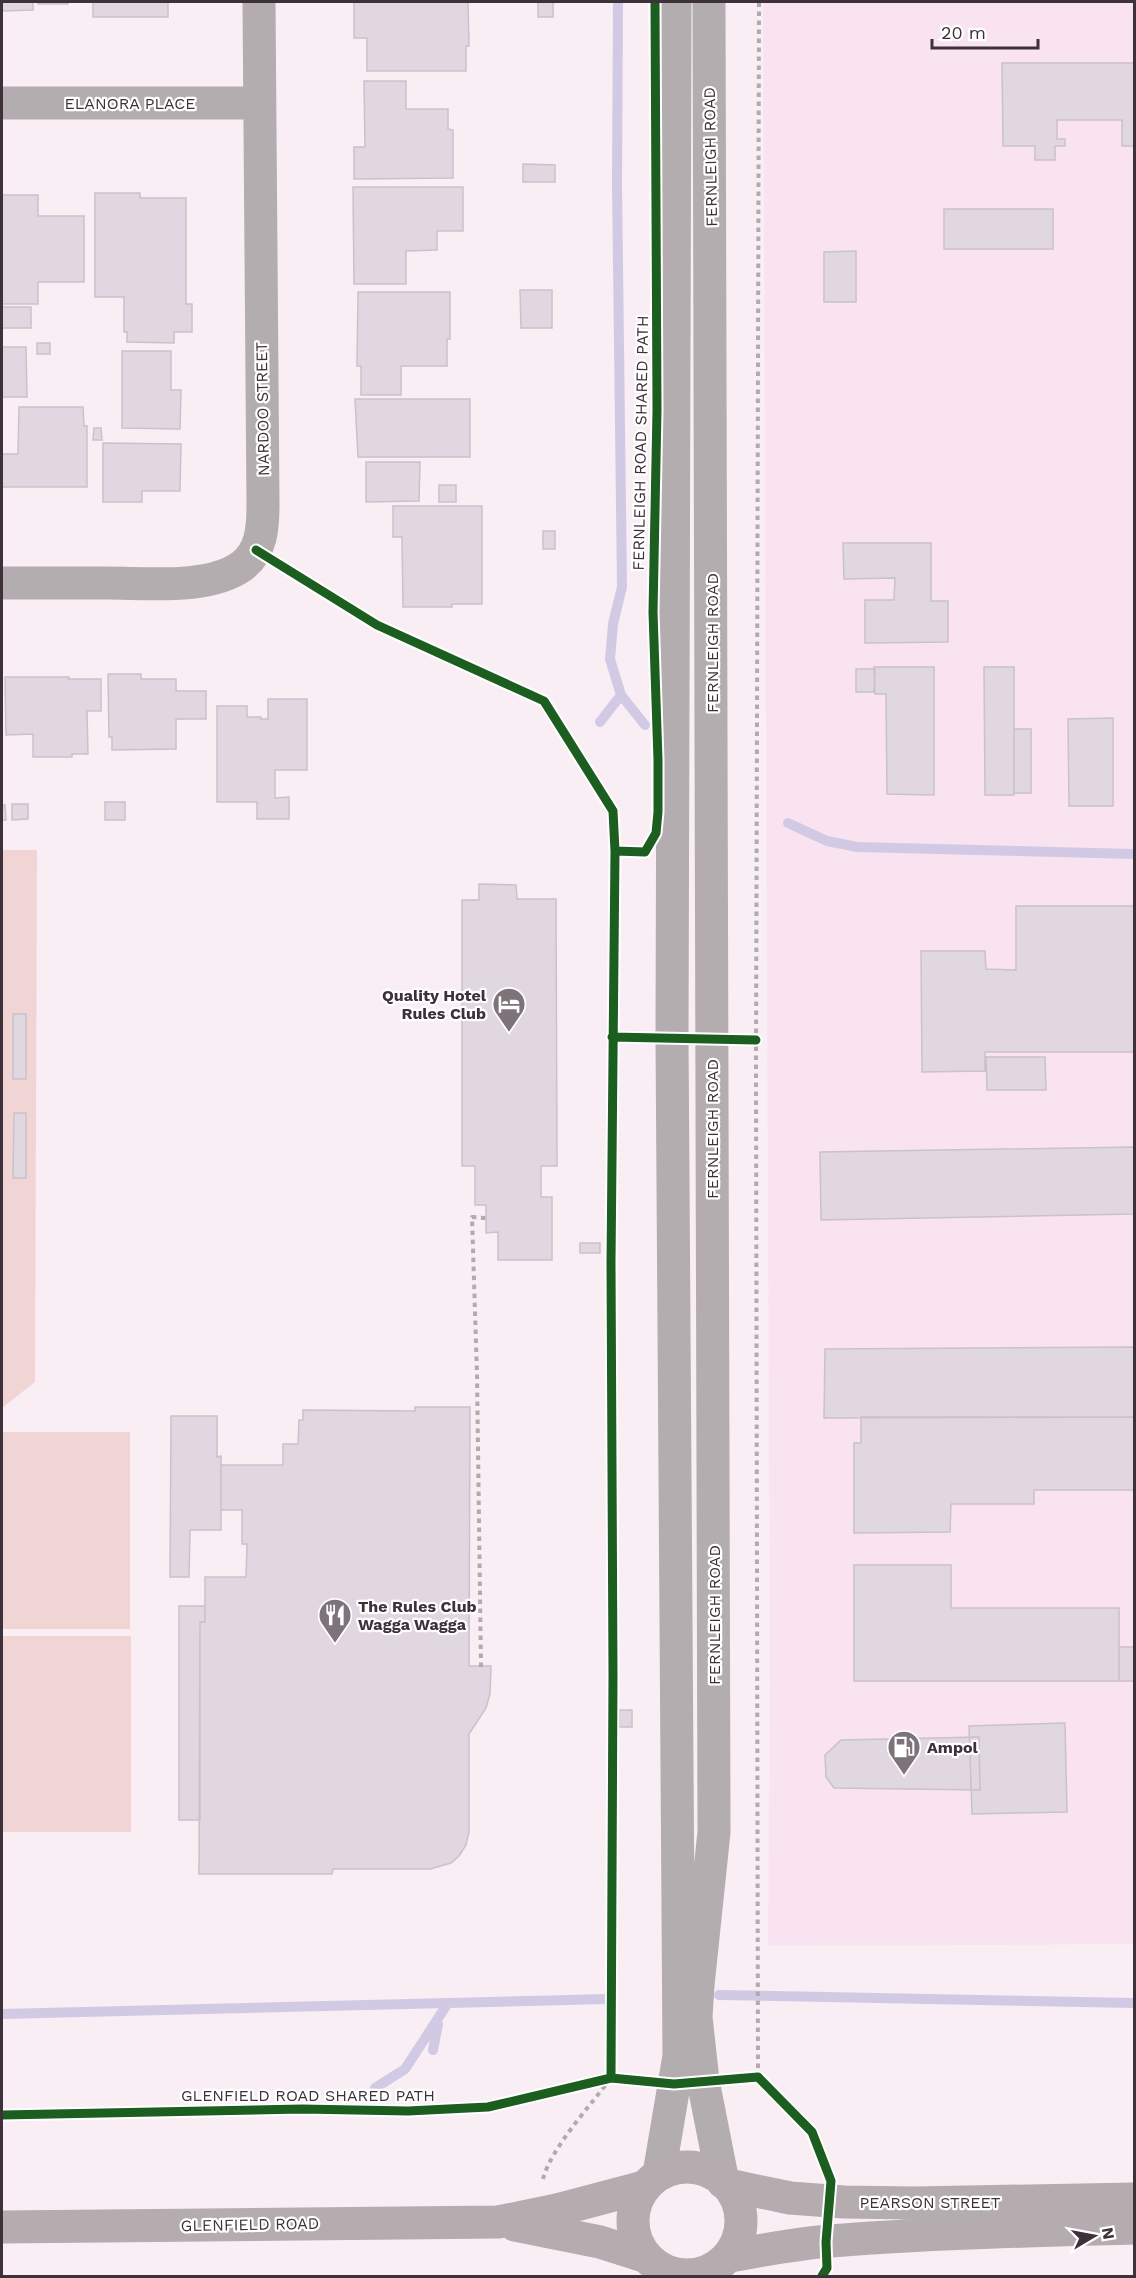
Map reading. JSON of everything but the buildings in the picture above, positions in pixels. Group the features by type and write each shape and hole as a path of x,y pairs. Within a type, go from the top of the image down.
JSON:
{"main road":[{"path":"676,2167 695,2167 712,2173 725,2183 737,2201 741,2220 738,2239 719,2267 696,2275 677,2275 655,2267 636,2239 632,2221 636,2202 652,2180 676,2167"},
{"name":"GLENFIELD ROAD","path":"2,2227 498,2222 557,2210 652,2180"},
{"name":"PEARSON STREET","path":"725,2183 790,2198 844,2202 1134,2199"},
{"name":"GLENFIELD ROAD","path":"498,2222 600,2242 655,2267"},
{"name":"PEARSON STREET","path":"719,2267 817,2242 894,2236 1134,2228"}],"street":[{"name":"NARDOO STREET","path":"2,583 201,581 225,576 243,565 256,550 262,531 263,504 259,2"},
{"name":"FERNLEIGH ROAD","path":"652,2180 679,2056 672,1038 675,2"},
{"name":"FERNLEIGH ROAD","path":"709,2 714,1832 697,2006 703,2081 725,2183"},
{"name":"ELANORA PLACE","path":"2,103 259,103"}],"path":[{"path":"759,2 756,1040 758,2077 766,2085"},
{"path":"712,1038 756,1040"},
{"path":"481,1667 477,1375 472,1218 486,1218"},
{"path":"542,2182 546,2169 565,2140 611,2078 612,2068"},
{"path":"703,2081 758,2077"},
{"path":"591,2083 611,2078 622,2079"}],"shaded area":[{"path":"763,2 1134,2 1134,1944 768,1946 770,1684"},
{"path":"2,850 37,850 35,1382 2,1408"},
{"path":"2,1432 130,1432 130,1629 2,1629"},
{"path":"2,1636 131,1636 131,1832 2,1832"}],"waterway":[{"path":"618,2 617,184 622,587 613,624 610,659 621,695"},
{"path":"600,722 621,695 645,725"},
{"path":"788,823 827,841 857,847 1134,854"},
{"path":"719,1995 1134,2003"},
{"path":"2,2014 607,1999"},
{"path":"375,2088 405,2069 448,2003"},
{"path":"433,2050 438,2024"}],"cycle path":[{"name":"FERNLEIGH ROAD SHARED PATH","path":"615,851 645,852 656,833 658,812 653,612 657,410 655,2"},
{"path":"256,550 377,625 544,701 613,811 615,851 611,1263 613,1675 611,2078"},
{"path":"612,1037 756,1040"},
{"name":"GLENFIELD ROAD SHARED PATH","path":"2,2115 302,2109 408,2111 488,2107 611,2078 674,2084 758,2077 812,2132 831,2181 826,2242 827,2268 822,2276"}],"place":[{"name":"Quality Hotel Rules Club","path":"509,1033"},
{"name":"The Rules Club Wagga Wagga","path":"335,1644"},
{"name":"Ampol","path":"904,1776"}]}
